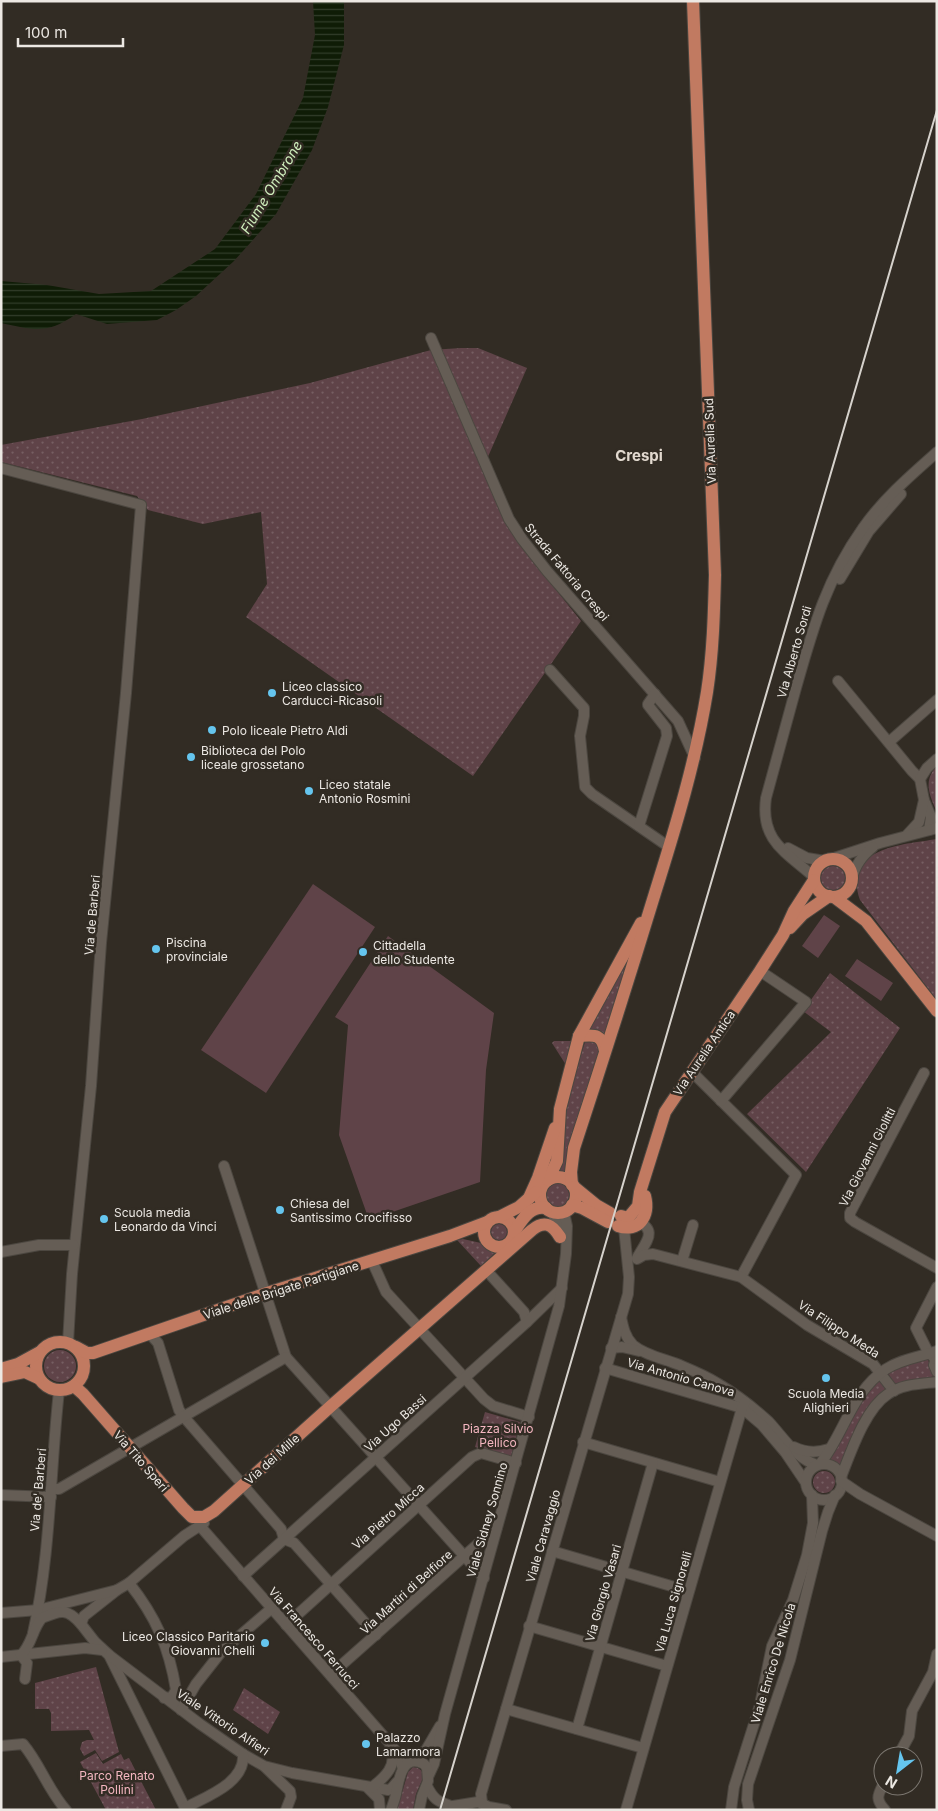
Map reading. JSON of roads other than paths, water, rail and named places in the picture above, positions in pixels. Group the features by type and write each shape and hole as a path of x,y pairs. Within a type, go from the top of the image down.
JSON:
{"main road":[{"name":"Via Aurelia Sud","path":"655,895 695,758 694,732 710,671 714,623 715,575 693,1"},
{"name":"Via Aurelia Antica","path":"618,1220 634,1213 638,1206 640,1192 665,1112 783,935 819,866 828,860"},
{"path":"828,860 837,860 845,863 850,870 855,902 866,921 937,1011"},
{"path":"814,878 819,890 866,921"},
{"name":"Via Aurelia Antica","path":"783,935 803,914 832,897 843,894 851,881"},
{"path":"530,1198 559,1119 566,1083 579,1036 655,895"},
{"path":"569,1208 575,1198 571,1172 572,1153 655,895"},
{"path":"579,1036 594,1035 604,1044 605,1051"},
{"path":"549,1210 540,1199 545,1184 555,1168 558,1153 559,1119"},
{"path":"545,1184 559,1177 567,1180 585,1197 618,1220"},
{"name":"Viale delle Brigate Partigiane","path":"72,1345 87,1353 93,1353 267,1293 453,1235 519,1207 545,1184"},
{"path":"453,1235 472,1236 486,1240 495,1247 502,1247 512,1240 514,1232 529,1212 536,1208 560,1212 569,1208 582,1208 618,1220"},
{"path":"486,1240 484,1231 493,1219 504,1218 511,1223 514,1232"},
{"path":"487,1270 537,1226 546,1224 564,1232"},
{"name":"Via dei Mille","path":"214,1511 487,1270 502,1247"},
{"path":"1,1369 23,1361 40,1352 49,1344 62,1342 72,1345 83,1358 84,1370 79,1382 74,1386 59,1391 45,1385 38,1378 25,1372 1,1377"},
{"path":"38,1378 36,1362 40,1352"},
{"name":"Via Tito Speri","path":"74,1386 192,1517 204,1517 214,1511"}],"street":[{"name":"Strada Fattoria Crespi","path":"431,338 515,530 547,570 678,721 694,732"},
{"name":"Via Alberto Sordi","path":"814,878 774,842 767,826 765,812 766,798 811,636 827,588 863,527 900,485 937,452"},
{"name":"Via Alberto Sordi","path":"828,860 807,858 787,847 777,836 771,818 772,800 833,591 869,531 884,512 937,461"},
{"name":"Via de Barberi","path":"1,468 141,505 102,943 93,1087 74,1245 67,1327 72,1345"},
{"path":"550,670 584,708 580,736 585,787 592,794 669,847"},
{"path":"838,681 920,779 931,822 916,826 906,835"},
{"path":"639,826 667,736 666,728 648,706 655,694"},
{"path":"889,742 937,700"},
{"path":"920,779 924,770 937,759"},
{"name":"Via Aurelia Antica","path":"828,860 906,835 931,822"},
{"name":"Via Aurelia Antica","path":"851,881 861,858 880,843"},
{"path":"721,1101 806,1002 760,971"},
{"path":"637,1259 648,1254 661,1256 741,1277 796,1175 692,1072"},
{"name":"Via Giovanni Giolitti","path":"924,1073 850,1213 850,1218 937,1268"},
{"path":"224,1166 267,1293 286,1357 484,1578"},
{"name":"Viale Sidney Sonnino","path":"418,1810 434,1764 445,1714 550,1344 564,1274 565,1217 569,1208"},
{"name":"Viale Sidney Sonnino","path":"549,1210 564,1232"},
{"path":"564,1232 572,1217 577,1213 618,1220 648,1228 648,1240 661,1256"},
{"name":"Viale Caravaggio","path":"618,1220 630,1278"},
{"path":"682,1261 693,1225"},
{"name":"Viale Caravaggio","path":"484,1806 482,1794 529,1626 628,1294 630,1278 637,1259 648,1240"},
{"path":"1,1252 39,1245 74,1245"},
{"path":"372,1261 386,1292 484,1399 493,1406 529,1417"},
{"path":"487,1270 524,1312 527,1322"},
{"name":"Via Filippo Meda","path":"741,1277 807,1325 869,1361 881,1373 894,1391"},
{"path":"937,1287 916,1328 922,1339 935,1354 937,1372"},
{"name":"Via Ugo Bassi","path":"243,1576 527,1322 562,1288"},
{"name":"Via Antonio Canova","path":"621,1315 623,1327 633,1345 709,1378 743,1405 770,1423 803,1458 818,1465"},
{"path":"149,1333 158,1343 184,1417 281,1529 284,1539 294,1543 376,1635"},
{"path":"922,1339 937,1344"},
{"name":"Via Antonio Canova","path":"611,1348 622,1347 646,1352"},
{"path":"860,1494 836,1494 826,1499 816,1498 812,1495 806,1483 809,1472 818,1465 829,1449 862,1392 881,1373 904,1360 935,1354"},
{"path":"1,1495 51,1493 286,1357"},
{"name":"Via Antonio Canova","path":"605,1368 743,1405 785,1452 806,1483"},
{"path":"836,1494 852,1450 874,1409 882,1399 894,1391 912,1384 937,1382"},
{"name":"Via de' Barberi","path":"33,1633 41,1591 59,1391"},
{"name":"Via Luca Signorelli","path":"626,1810 743,1405"},
{"path":"583,1442 720,1482"},
{"path":"790,1445 803,1451 820,1452 829,1449"},
{"name":"Via Pietro Micca","path":"286,1625 477,1454 484,1454 516,1463"},
{"name":"Via Giorgio Vasari","path":"577,1729 653,1463"},
{"path":"818,1465 825,1464 835,1468 841,1479 860,1494 937,1536"},
{"name":"Viale Enrico De Nicola","path":"749,1810 747,1800 748,1784 788,1664 824,1525 836,1494"},
{"name":"Viale Enrico De Nicola","path":"731,1810 734,1787 760,1705 769,1656 796,1593 807,1555 813,1523 812,1495"},
{"name":"Via dei Mille","path":"1,1613 38,1610 117,1590 129,1583 184,1536 200,1526 214,1511"},
{"name":"Via Francesco Ferrucci","path":"200,1526 385,1738 405,1766"},
{"name":"Via Martiri di Belfiore","path":"332,1677 337,1669 498,1526"},
{"path":"552,1552 678,1588 685,1591 687,1596"},
{"path":"129,1583 149,1609 164,1642 176,1690 172,1697 164,1698"},
{"path":"81,1624 84,1616 117,1590"},
{"path":"41,1591 46,1600 56,1606"},
{"path":"181,1710 196,1684 222,1650 272,1608"},
{"path":"21,1655 27,1649 33,1633 42,1618 60,1612 71,1614 106,1652 185,1809 227,1786 242,1766 243,1754"},
{"path":"17,1613 28,1619 33,1633"},
{"path":"529,1626 667,1666"},
{"path":"1,1657 85,1648 106,1652"},
{"name":"Viale Vittorio Alfieri","path":"106,1652 164,1698 243,1754 264,1766 369,1787 391,1789 397,1782"},
{"path":"904,1746 909,1736 912,1711 933,1672 937,1654"},
{"path":"21,1655 27,1663 25,1679"},
{"path":"769,1656 780,1667 788,1664"},
{"path":"127,1692 145,1683"},
{"path":"506,1709 643,1748"},
{"name":"Viale Sidney Sonnino","path":"405,1766 426,1750 445,1714"},
{"path":"380,1810 379,1799 369,1787 382,1780 392,1766 392,1751 385,1738"},
{"path":"1,1746 23,1744 66,1810"},
{"path":"392,1810 397,1782 405,1766 416,1762 424,1764 427,1782 432,1795 439,1802 456,1808 468,1807 475,1802 484,1806 506,1810"},
{"path":"264,1766 290,1791 291,1797 286,1810"},
{"path":"877,1796 878,1802 885,1810"},
{"path":"422,1810 439,1802"}],"water":[{"name":"Fiume Ombrone","path":"313,1 344,1 344,45 328,107 312,150 276,214 234,261 196,296 157,320 107,324 76,314 57,325 40,329 23,328 1,323 1,281 47,285 99,294 151,291 215,249 256,194 303,98 315,35"}],"railway":[{"path":"440,1810 937,110"}],"place":[{"name":"Liceo classico Carducci-Ricasoli","path":"272,693"},
{"name":"Polo liceale Pietro Aldi","path":"212,730"},
{"name":"Biblioteca del Polo liceale grossetano","path":"191,757"},
{"name":"Liceo statale Antonio Rosmini","path":"309,791"},
{"name":"Piscina provinciale","path":"156,949"},
{"name":"Cittadella dello Studente","path":"363,952"},
{"name":"Chiesa del Santissimo Crocifisso","path":"280,1210"},
{"name":"Scuola media Leonardo da Vinci","path":"104,1219"},
{"name":"Scuola Media Alighieri","path":"826,1378"},
{"name":"Liceo Classico Paritario Giovanni Chelli","path":"265,1643"},
{"name":"Palazzo Lamarmora","path":"366,1744"}],"district":[{"name":"Crespi","path":"639,455"}],"park label":[{"name":"Piazza Silvio Pellico","path":"498,1435"},
{"name":"Parco Renato Pollini","path":"117,1782"}]}
